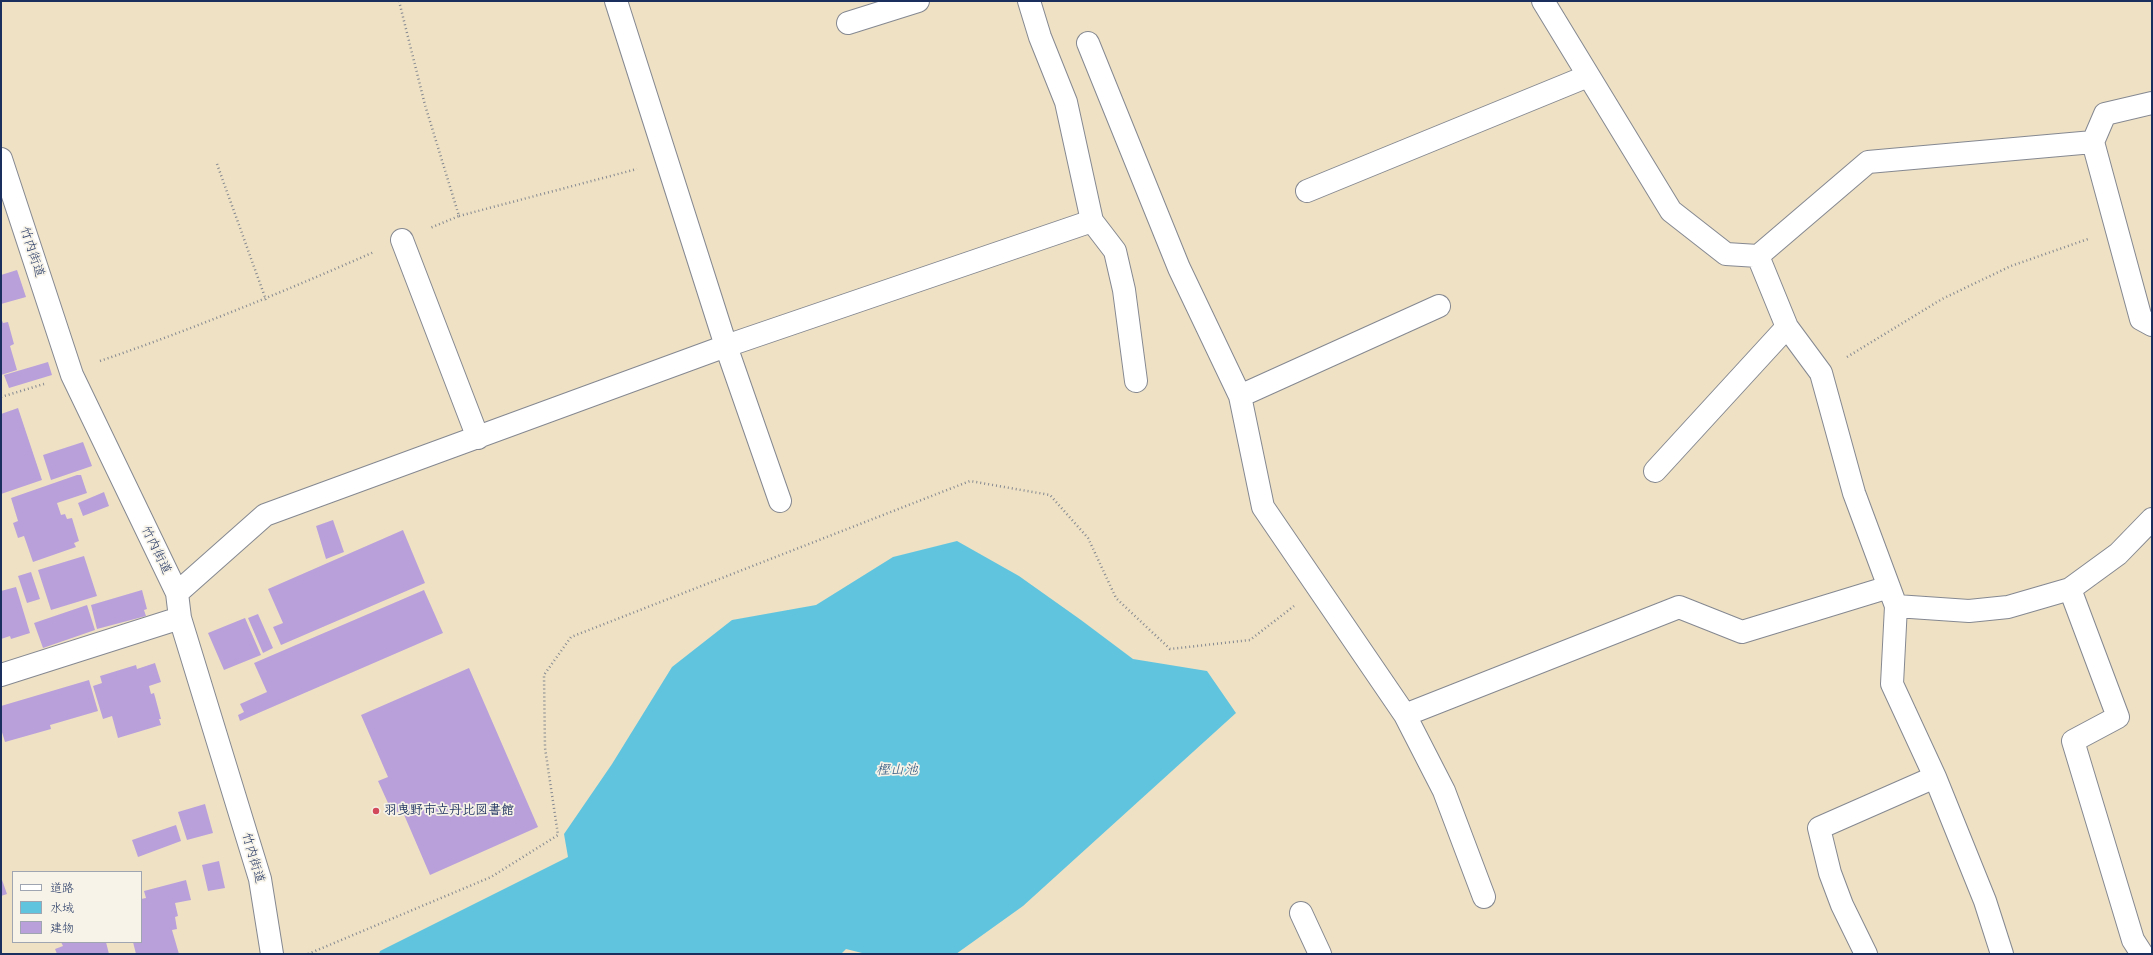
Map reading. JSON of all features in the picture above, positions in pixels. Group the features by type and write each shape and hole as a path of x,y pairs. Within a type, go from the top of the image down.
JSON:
{"street":[{"path":"616,1 726,346 780,502"},
{"path":"848,23 918,1"},
{"path":"1029,1 1040,36 1066,102 1092,221 1115,251 1124,290 1136,381"},
{"path":"1543,1 1671,211 1726,254 1758,256 1868,162 2093,142"},
{"path":"1088,43 1179,268 1240,396 1263,508 1405,716 1444,791 1484,898"},
{"path":"1307,191 1588,76"},
{"path":"2152,104 2105,114 2093,142 2142,319 2152,325"},
{"name":"竹内街道","path":"1,159 72,375 177,593 180,618 260,879 272,954"},
{"path":"177,593 265,515 726,346 1092,221"},
{"path":"402,240 478,438"},
{"path":"1758,256 1788,327 1821,373 1854,493 1892,597 1892,684 1936,777 1985,901 2002,954"},
{"path":"1240,396 1439,306"},
{"path":"1655,471 1788,327"},
{"path":"1405,716 1679,607 1742,632 1892,597 1969,611 2008,607 2070,589 2118,554 2152,519"},
{"path":"2070,589 2118,717 2073,741 2133,940 2142,954"},
{"path":"1,675 180,618"},
{"path":"1866,954 1842,905 1830,873 1819,828 1936,777"},
{"path":"1302,913 1320,954"}],"path":[{"path":"399,1 425,105 459,216"},
{"path":"1,397 72,375 92,363 173,336 266,300 459,216 666,159"},
{"path":"217,164 266,300"},
{"path":"1821,373 1942,299 2011,266 2117,229"},
{"path":"308,954 490,877 558,835 545,748 544,676 571,637 970,482 1050,495 1088,538 1116,598 1170,649 1250,640 1318,587"}],"water":[{"name":"樫山池","path":"957,541 1019,576 1133,659 1207,671 1236,713 1023,906 956,954 866,954 846,949 841,954 379,954 380,951 568,857 564,834 612,764 672,667 732,620 816,605 893,557"}],"building":[{"path":"17,270 26,297 1,304 1,275"},
{"path":"1,318 3,323 8,322 14,344 10,346 17,370 1,375"},
{"path":"48,362 52,375 9,388 4,375"},
{"path":"18,408 42,480 1,494 1,414"},
{"path":"83,442 92,466 51,480 43,455"},
{"path":"77,475 81,475 87,493 57,503 61,515 65,514 67,519 72,518 79,541 74,543 76,547 33,562 24,536 18,538 13,523 18,521 11,498"},
{"path":"104,492 109,506 83,516 78,503"},
{"path":"333,520 344,552 326,559 316,526"},
{"path":"403,530 425,583 281,645 273,627 283,623 268,589"},
{"path":"84,556 97,596 51,610 38,570"},
{"path":"31,572 40,599 27,603 18,576"},
{"path":"16,587 30,633 11,639 10,636 1,639 1,591"},
{"path":"142,590 147,609 144,610 146,616 97,629 91,605"},
{"path":"424,590 443,633 240,721 238,715 244,712 240,704 267,692 254,663"},
{"path":"87,605 95,630 43,648 34,623"},
{"path":"258,614 273,648 263,653 248,618"},
{"path":"245,618 261,655 224,670 208,633"},
{"path":"155,663 161,682 149,686 151,694 154,693 161,719 159,719 161,725 118,738 112,716 103,719 93,686 102,683 100,676 136,665 137,669"},
{"path":"469,668 538,827 430,875 402,810 393,814 378,781 388,777 361,715"},
{"path":"89,680 98,711 50,725 51,729 5,742 1,729 1,706"},
{"path":"205,804 213,833 187,840 178,812"},
{"path":"176,825 181,841 138,857 132,840"},
{"path":"219,861 225,888 208,891 202,865"},
{"path":"1,877 7,894 1,896"},
{"path":"186,880 191,900 175,903 178,916 175,917 177,929 172,930 179,954 136,954 133,943 142,943 142,899 146,898 144,891"},
{"path":"62,943 106,943 109,954 57,954 55,949 63,946"}],"place":[{"name":"羽曳野市立丹比図書館","path":"376,811"}]}
